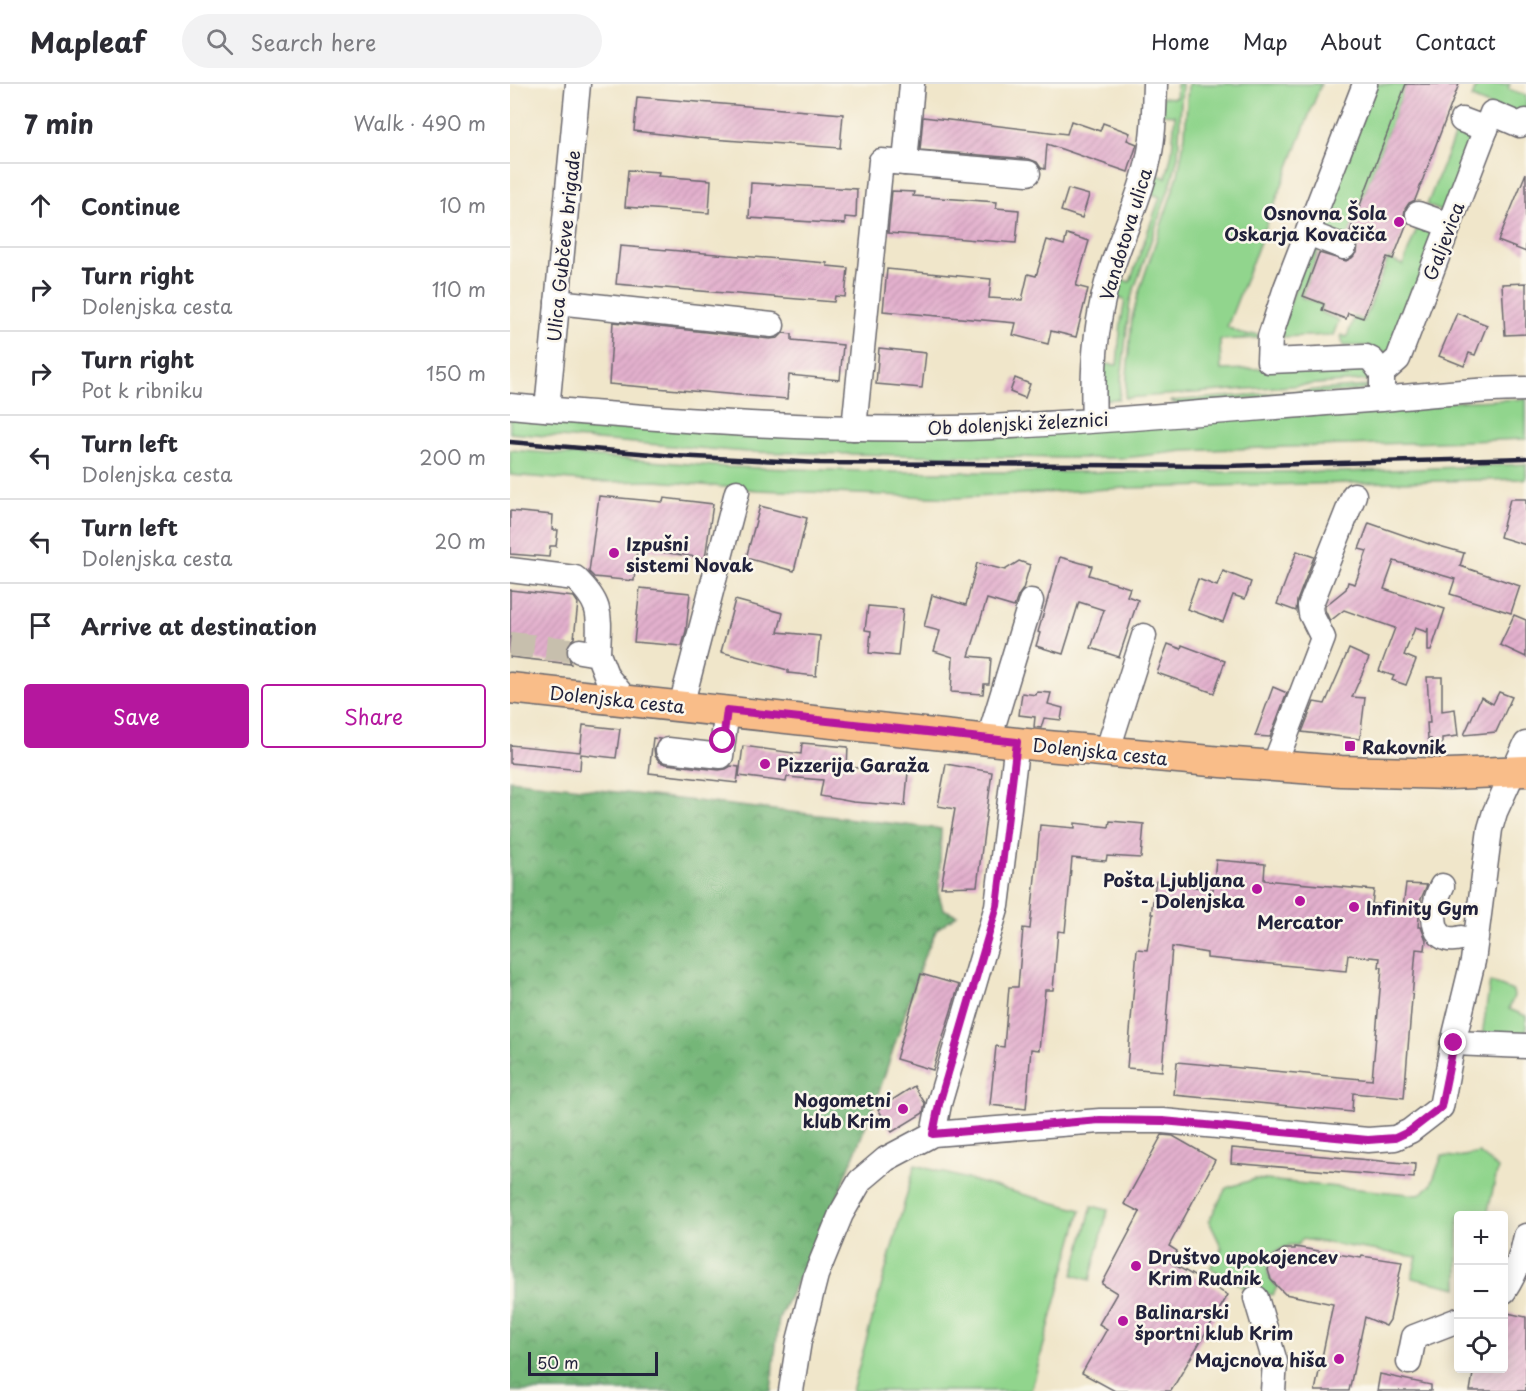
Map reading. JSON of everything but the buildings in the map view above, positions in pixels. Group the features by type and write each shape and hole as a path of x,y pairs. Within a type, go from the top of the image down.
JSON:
{"main road":[{"name":"Dolenjska cesta","path":"510,688 1107,752 1274,766 1341,771 1449,774 1519,771"}],"street":[{"name":"Ulica Gubčeve brigade","path":"547,409 578,84"},
{"path":"905,163 912,84"},
{"name":"Vandotova ulica","path":"1094,420 1094,378 1101,311 1107,283 1147,167 1152,145 1155,84"},
{"path":"1365,84 1272,329 1269,360 1366,357 1372,360 1382,373 1380,399"},
{"path":"1462,120 1486,129 1492,114 1520,124 1526,121"},
{"name":"Galjevica","path":"1382,373 1398,359 1486,129"},
{"path":"854,428 881,161 1028,173"},
{"path":"1418,214 1449,225"},
{"path":"1308,233 1344,247"},
{"path":"557,302 772,325"},
{"name":"Ob dolenjski železnici","path":"510,406 727,424 854,428 990,427 1526,389"},
{"path":"681,706 737,492"},
{"path":"1274,766 1323,638 1311,614 1310,606 1354,495"},
{"path":"510,570 575,578 595,601 599,614 589,652 627,701"},
{"path":"933,1134 939,1104 997,906 1003,741 1030,601"},
{"path":"1107,752 1144,636"},
{"path":"668,750 721,756 727,710"},
{"path":"791,1391 799,1341 816,1275 841,1214 860,1181 886,1159 933,1134 1100,1120 1163,1121 1368,1140 1395,1138 1423,1123 1441,1107 1473,961 1490,829 1495,812 1519,771 1526,744"},
{"path":"1454,1043 1526,1046"},
{"path":"1508,1284 1520,1264 1526,1236"},
{"path":"1256,1298 1275,1362 1273,1391"},
{"path":"1409,1362 1414,1337 1454,1322"}],"green space":[{"path":"1177,84 1182,84 1178,156 1172,180 1130,301 1119,399 1103,400 1103,364 1117,365 1125,300 1112,296 1117,278 1130,282 1160,197 1146,192 1153,173 1166,178 1172,152 1175,115 1161,114 1162,97 1176,98"},
{"path":"1188,84 1321,84 1227,327 1245,335 1257,334 1259,338 1220,340 1221,370 1359,365 1369,372 1371,380 1125,398 1132,318 1178,175 1185,135"},
{"path":"1371,84 1406,85 1346,242 1315,229"},
{"path":"1477,84 1510,84 1508,89 1526,95 1526,109 1522,119 1472,98"},
{"path":"1457,129 1477,137 1447,214 1427,205"},
{"path":"1419,223 1441,232 1393,356 1369,346 1343,346 1341,335 1347,337 1354,317 1364,321 1388,259 1403,265"},
{"path":"1311,239 1321,244 1301,297 1322,305 1320,312 1339,320 1333,335 1279,337"},
{"path":"1369,386 1364,390 1179,405 1170,401"},
{"path":"1526,399 1526,439 1184,451 1124,458 747,452 510,433 510,415 676,430"},
{"path":"510,450 727,467 896,472 1346,472 1526,464 1526,479 1126,488 957,498 758,490 657,481 596,482 510,475"},
{"path":"510,780 941,829 939,895 943,909 957,915 937,929 923,959 879,1092 835,1203 779,1318 771,1391 510,1391"},
{"path":"1490,982 1513,991 1514,996 1509,1009 1526,1016 1526,1036 1482,1036"},
{"path":"1479,1153 1498,1168 1488,1211 1454,1211 1454,1287 1412,1278 1417,1257 1302,1239 1298,1245 1290,1245 1273,1253 1268,1274 1277,1287 1273,1295 1246,1289 1210,1268 1222,1248 1209,1221 1226,1188 1255,1179 1419,1195 1431,1185 1442,1156 1458,1157"},
{"path":"915,1165 1081,1210 1031,1391 852,1391"},
{"path":"1092,1206 1108,1210 1090,1280 1073,1275"}],"tunnel":[{"path":"510,644 580,651"}],"railway":[{"path":"510,442 675,456 820,463 1227,466 1526,458"}],"place":[{"name":"Osnovna Šola Oskarja Kovačiča","path":"1399,222"},
{"name":"Izpušni sistemi Novak","path":"614,553"},
{"name":"Rakovnik","path":"1350,746"},
{"name":"Pizzerija Garaža","path":"765,764"},
{"name":"Pošta Ljubljana - Dolenjska","path":"1257,889"},
{"name":"Mercator","path":"1300,901"},
{"name":"Infinity Gym","path":"1354,907"},
{"name":"Nogometni klub Krim","path":"903,1109"},
{"name":"Društvo upokojencev Krim Rudnik","path":"1136,1266"},
{"name":"Balinarski športni klub Krim","path":"1123,1321"},
{"name":"Majcnova hiša","path":"1339,1359"}],"route":[{"path":"723,741 727,710 1017,742 997,906 939,1104 933,1134 1100,1120 1163,1121 1368,1140 1395,1138 1423,1123 1441,1107 1454,1043"}]}
